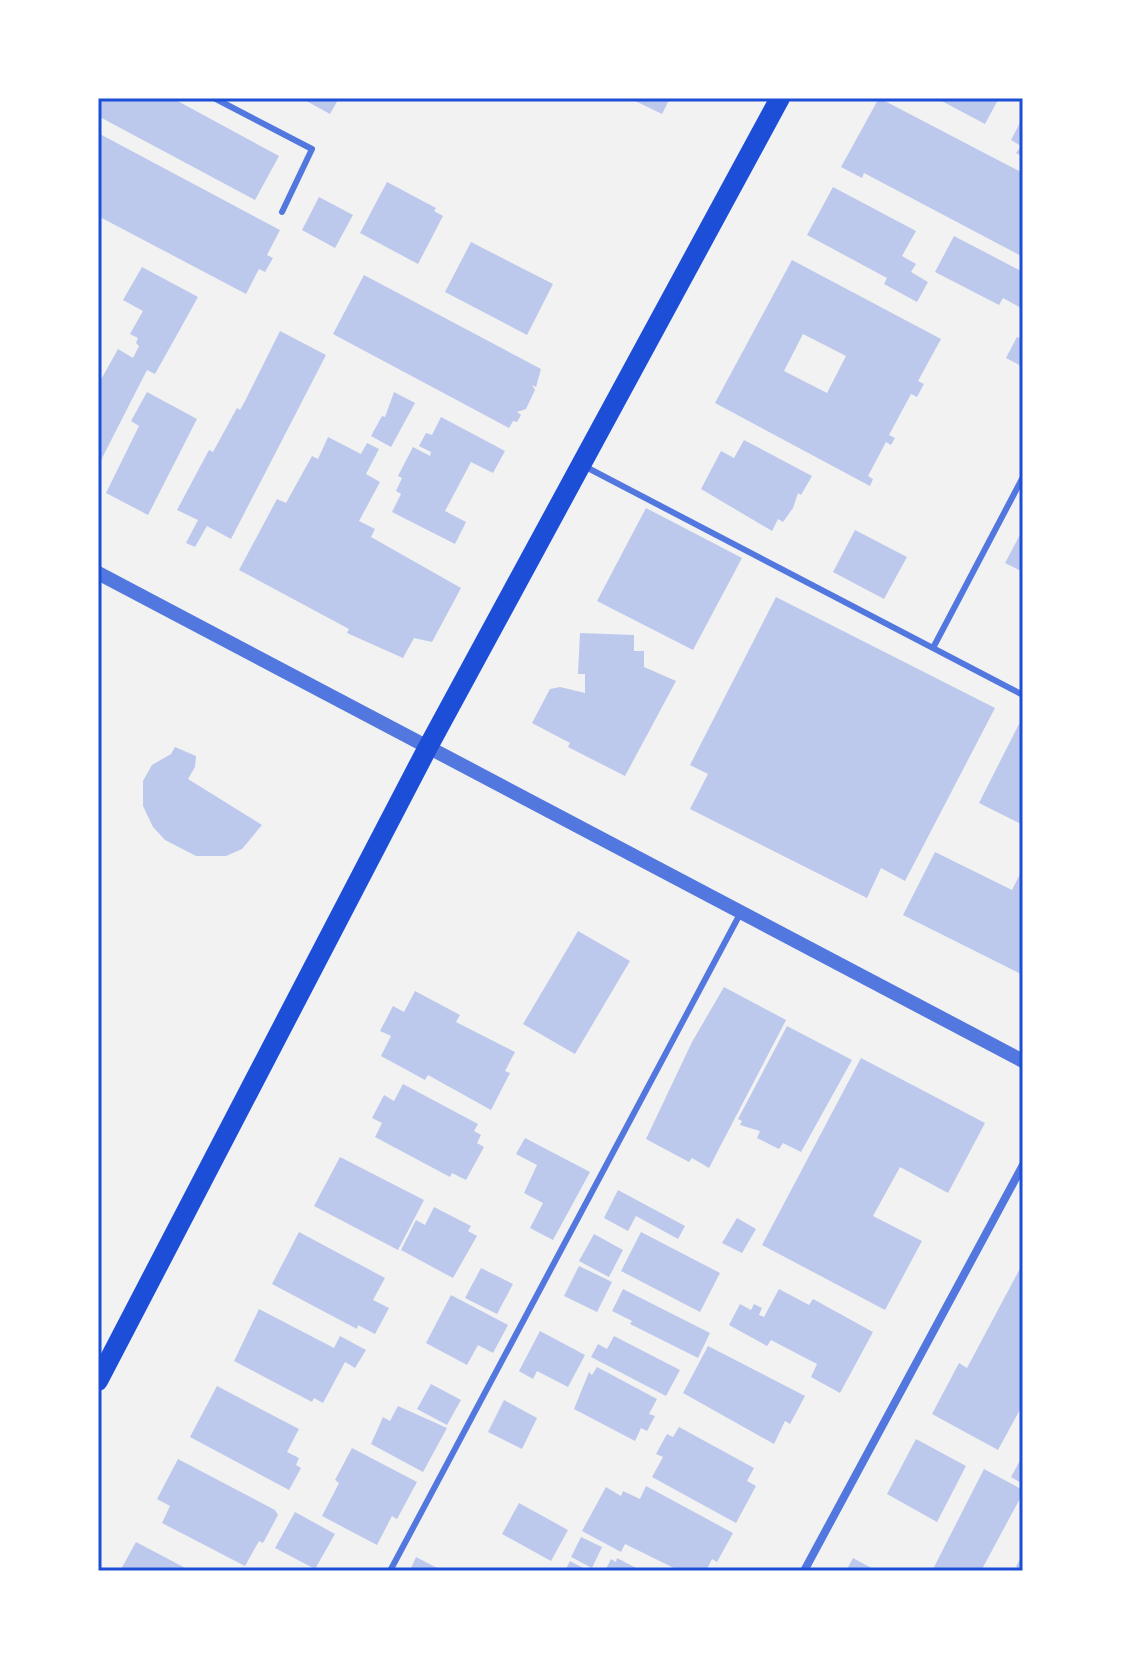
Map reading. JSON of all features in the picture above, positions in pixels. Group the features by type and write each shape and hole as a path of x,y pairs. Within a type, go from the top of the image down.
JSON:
{"main road":[{"path":"98,1381 428,747 780,98"}],"street":[{"path":"98,573 1023,1061"},
{"path":"804,1571 1023,1165"}],"lane":[{"path":"214,98 312,149 282,212"},
{"path":"581,464 1023,695"},
{"path":"933,648 1023,477"},
{"path":"390,1571 741,913"}],"building":[{"path":"98,98 172,98 279,156 255,200 98,116"},
{"path":"301,98 339,98 330,114"},
{"path":"629,98 670,98 662,114"},
{"path":"879,98 1023,173 1023,257 864,173 862,178 841,167"},
{"path":"936,98 999,98 985,124"},
{"path":"1023,117 1023,157 1016,153 1021,146 1011,140"},
{"path":"98,133 280,230 267,255 273,258 265,272 259,269 246,294 98,216"},
{"path":"387,182 436,208 434,211 443,216 418,264 360,233"},
{"path":"833,187 916,231 902,256 916,264 911,272 928,282 917,302 884,284 887,278 807,235"},
{"path":"319,197 353,215 335,248 302,230"},
{"path":"954,236 1023,272 1023,309 1003,298 999,305 935,272"},
{"path":"471,242 553,284 527,335 445,292"},
{"path":"792,260 941,339 918,381 924,384 917,397 911,394 889,435 895,438 891,445 886,442 868,476 873,479 870,486 715,403","holes":["803,334 846,356 827,393 784,371"]},
{"path":"142,267 198,297 155,374 147,370 98,466 98,385 118,349 133,358 139,346 136,343 138,338 130,334 143,311 123,300"},
{"path":"364,275 541,369 536,387 532,385 535,390 526,409 517,412 521,415 517,422 513,421 509,428 333,334"},
{"path":"280,331 326,355 231,539 207,526 195,547 186,543 198,520 177,510 209,450 213,452 237,408 240,410"},
{"path":"1017,337 1023,339 1023,367 1006,358"},
{"path":"147,392 197,419 148,515 106,493 139,426 131,421"},
{"path":"394,392 415,403 391,447 371,436 382,416 385,417"},
{"path":"441,417 505,451 493,473 471,462 445,511 466,522 455,544 392,512 401,494 396,491 402,478 398,476 413,447 430,456 431,452 419,446 426,433 432,435"},
{"path":"328,437 361,454 367,443 379,449 366,474 380,482 359,521 375,529 371,537 461,588 432,642 414,638 403,658 347,633 349,629 239,570 277,499 286,503 312,456 318,459"},
{"path":"744,440 812,476 801,495 798,493 793,508 783,522 778,519 772,531 701,489 721,451 734,458"},
{"path":"646,508 742,558 693,650 597,601"},
{"path":"1023,529 1023,572 1005,563"},
{"path":"855,530 907,557 884,599 833,572"},
{"path":"776,597 995,708 905,881 881,868 867,898 690,809 708,774 690,765"},
{"path":"580,633 634,635 634,651 644,651 644,667 676,681 625,776 568,747 570,743 532,723 550,689 560,687 585,693 585,674 578,674"},
{"path":"1019,724 1023,726 1023,825 979,803"},
{"path":"175,747 196,756 195,767 188,779 262,825 242,849 226,856 196,856 165,840 153,827 143,806 143,781 152,765 171,754"},
{"path":"935,852 1012,890 1023,868 1023,975 903,915"},
{"path":"578,931 630,961 575,1054 523,1024"},
{"path":"724,987 786,1020 709,1168 692,1158 689,1162 646,1139 692,1042"},
{"path":"415,991 460,1015 456,1022 515,1052 505,1071 510,1073 491,1110 428,1075 425,1080 381,1056 391,1036 380,1031 393,1006 404,1012"},
{"path":"787,1026 852,1060 801,1152 783,1143 779,1149 757,1138 760,1131 740,1125 742,1121 738,1119"},
{"path":"861,1058 985,1123 948,1193 900,1167 873,1216 922,1241 885,1310 762,1245"},
{"path":"403,1084 478,1124 474,1131 481,1135 477,1143 484,1147 466,1180 452,1173 450,1177 375,1137 382,1123 372,1118 384,1095 394,1101"},
{"path":"525,1138 590,1172 553,1240 530,1228 543,1203 524,1193 537,1165 516,1154"},
{"path":"340,1157 424,1200 398,1250 314,1206"},
{"path":"618,1190 685,1226 678,1239 636,1216 628,1231 604,1218"},
{"path":"434,1207 471,1226 468,1231 477,1236 453,1278 401,1250 416,1220 425,1225"},
{"path":"737,1218 756,1229 742,1253 722,1243"},
{"path":"299,1232 385,1278 373,1300 389,1308 375,1334 358,1325 357,1329 272,1284"},
{"path":"641,1232 720,1273 700,1312 621,1271"},
{"path":"594,1234 623,1250 609,1277 579,1261"},
{"path":"1023,1263 1023,1404 998,1450 932,1414 959,1363 967,1368"},
{"path":"579,1266 612,1282 597,1312 564,1296"},
{"path":"481,1268 513,1284 497,1314 465,1298"},
{"path":"623,1289 710,1333 698,1358 630,1324 632,1321 612,1311"},
{"path":"779,1289 809,1305 813,1299 873,1332 840,1393 811,1377 817,1364 771,1340 767,1346 729,1325 740,1304 751,1310 754,1304 762,1308 759,1315 764,1317"},
{"path":"451,1295 508,1325 493,1353 478,1345 467,1365 426,1343"},
{"path":"259,1309 334,1348 340,1336 366,1350 355,1368 345,1362 323,1403 314,1398 312,1402 234,1361"},
{"path":"540,1331 585,1355 568,1387 537,1371 533,1379 519,1371"},
{"path":"614,1336 680,1370 666,1396 591,1357 598,1344 607,1349"},
{"path":"708,1346 805,1396 790,1424 785,1421 774,1444 683,1393"},
{"path":"597,1367 657,1399 649,1414 655,1416 647,1431 641,1428 635,1441 574,1409 589,1372 592,1375"},
{"path":"431,1384 461,1400 447,1425 417,1409"},
{"path":"217,1386 299,1429 287,1452 299,1458 296,1465 301,1468 289,1490 190,1437"},
{"path":"504,1400 537,1418 522,1449 488,1432"},
{"path":"398,1406 447,1428 423,1472 371,1444 383,1417 390,1421"},
{"path":"679,1427 754,1468 747,1481 756,1486 736,1523 652,1477 663,1457 656,1454 667,1434 673,1437"},
{"path":"916,1439 966,1466 937,1522 887,1494"},
{"path":"352,1448 417,1482 397,1519 392,1516 377,1545 322,1516 339,1483 335,1480"},
{"path":"1023,1455 1023,1484 1011,1477"},
{"path":"178,1459 275,1510 278,1515 263,1543 259,1541 245,1566 162,1523 170,1506 157,1499"},
{"path":"984,1469 1023,1490 1023,1493 981,1571 932,1571"},
{"path":"646,1486 733,1533 717,1562 712,1559 706,1571 680,1571 625,1544 621,1552 582,1531 606,1487 621,1496 623,1491 640,1499"},
{"path":"519,1503 568,1530 551,1561 502,1534"},
{"path":"295,1512 335,1534 315,1569 275,1548"},
{"path":"581,1537 602,1547 592,1568 571,1557"},
{"path":"136,1542 191,1571 120,1571"},
{"path":"1023,1553 1023,1571 1016,1567"},
{"path":"416,1557 443,1571 414,1571 411,1568"},
{"path":"617,1558 642,1571 605,1571 611,1559 616,1562"},
{"path":"853,1558 877,1571 846,1571"},
{"path":"570,1561 589,1571 565,1571"}]}
